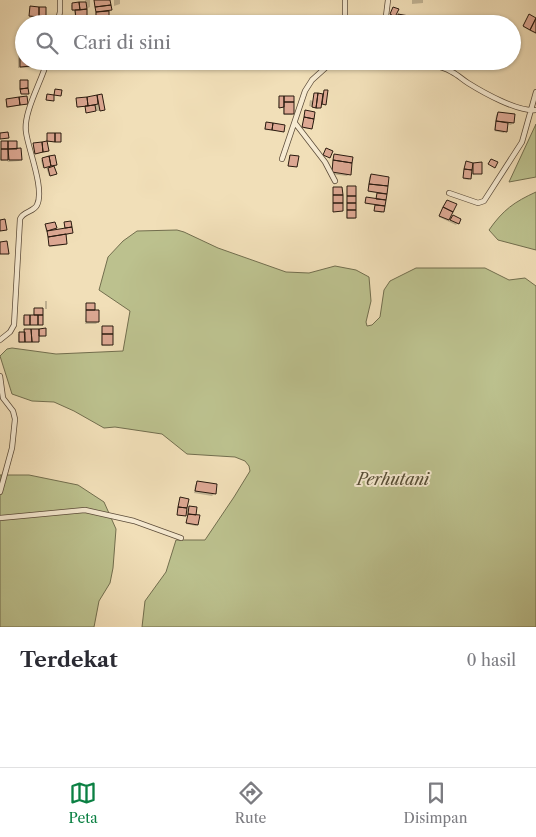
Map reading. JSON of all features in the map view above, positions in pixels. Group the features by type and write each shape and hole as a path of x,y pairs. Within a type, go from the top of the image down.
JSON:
{"street":[{"path":"59,15 60,0"},
{"path":"344,15 345,0"},
{"path":"386,15 388,0"},
{"path":"0,340 10,332 14,325 20,219 24,212 36,206 38,202 37,177 26,125 45,70"},
{"path":"282,159 308,86 323,70"},
{"path":"449,70 496,98 522,108 534,110"},
{"path":"449,193 478,203 484,201 522,142 534,110 536,92"},
{"path":"295,123 324,162 335,181"},
{"path":"0,376 2,398 14,413 15,419 12,448 0,492"},
{"path":"0,518 84,510 134,521 181,538"}],"green space":[{"path":"536,124 536,177 509,182"},
{"path":"536,192 536,250 498,240 489,230 494,223 510,207"},
{"name":"Perhutani","path":"177,230 218,248 286,272 309,273 335,266 356,270 369,277 371,301 366,322 367,326 372,325 380,317 384,290 390,281 416,268 485,268 509,280 525,278 536,286 536,627 142,627 145,601 166,572 176,540 205,540 250,471 249,466 245,461 235,457 187,454 162,434 115,427 104,428 54,402 32,401 12,394 0,356 7,349 12,348 56,354 123,351 130,311 99,290 108,257 123,241 137,231"},
{"path":"0,475 29,475 78,485 104,502 116,529 113,568 110,583 99,601 94,627 0,627"}],"building":[{"path":"94,0 110,0 111,5 95,7"},
{"path":"79,2 86,2 87,9 80,10"},
{"path":"79,2 80,10 72,10 72,3"},
{"path":"111,5 112,10 96,12 95,7"},
{"path":"30,6 39,7 39,15 29,15"},
{"path":"39,7 46,7 46,15 39,15"},
{"path":"393,7 399,9 396,15 390,14"},
{"path":"87,9 87,15 76,15 75,10"},
{"path":"109,11 109,15 96,15 96,12"},
{"path":"529,14 536,18 530,30 523,26"},
{"path":"536,18 536,33 530,30"},
{"path":"20,80 28,80 28,88 20,89"},
{"path":"28,88 29,94 21,94 20,89"},
{"path":"55,89 62,90 61,96 54,95"},
{"path":"324,90 328,90 326,105 322,104"},
{"path":"314,93 318,93 316,108 312,107"},
{"path":"318,93 323,94 321,108 316,108"},
{"path":"47,94 54,95 54,101 46,100"},
{"path":"102,94 105,110 100,111 97,95"},
{"path":"97,95 98,104 88,106 87,97"},
{"path":"27,96 28,104 20,105 19,97"},
{"path":"279,96 284,96 284,107 279,108"},
{"path":"284,96 294,96 294,102 284,102"},
{"path":"19,97 20,105 7,107 6,99"},
{"path":"87,97 88,106 77,107 76,98"},
{"path":"284,102 294,102 294,114 284,114"},
{"path":"95,105 96,111 86,113 85,106"},
{"path":"305,110 315,112 314,119 304,117"},
{"path":"498,112 515,114 514,123 496,121"},
{"path":"304,117 314,119 312,129 302,127"},
{"path":"496,121 508,123 507,132 495,130"},
{"path":"266,122 273,123 272,130 265,129"},
{"path":"273,123 285,125 284,132 272,130"},
{"path":"8,132 9,138 0,139 0,133"},
{"path":"47,133 55,133 55,142 47,141"},
{"path":"55,133 61,133 61,142 55,142"},
{"path":"1,141 8,141 8,149 1,149"},
{"path":"8,141 17,141 17,149 8,149"},
{"path":"47,141 49,151 43,152 42,142"},
{"path":"42,142 43,152 35,154 33,143"},
{"path":"21,148 22,160 9,160 8,149"},
{"path":"326,148 333,151 330,158 323,155"},
{"path":"1,149 8,149 8,160 1,160"},
{"path":"334,154 353,157 352,163 333,160"},
{"path":"55,155 57,165 51,166 49,156"},
{"path":"290,155 299,156 297,167 288,166"},
{"path":"49,156 51,166 44,168 42,158"},
{"path":"491,159 498,162 495,168 488,164"},
{"path":"333,160 352,163 351,175 332,172"},
{"path":"466,161 473,163 472,170 464,169"},
{"path":"482,162 482,174 473,174 473,163"},
{"path":"54,166 57,174 50,176 48,168"},
{"path":"464,169 472,170 471,179 463,178"},
{"path":"371,174 389,177 388,186 369,184"},
{"path":"369,184 388,186 387,194 368,191"},
{"path":"347,186 356,186 356,196 347,196"},
{"path":"333,187 342,187 343,195 333,195"},
{"path":"377,193 387,194 386,200 376,199"},
{"path":"333,195 343,195 343,203 333,203"},
{"path":"347,196 356,196 356,203 347,203"},
{"path":"366,197 386,200 385,206 365,203"},
{"path":"447,200 457,204 453,212 443,207"},
{"path":"333,203 343,203 343,211 333,212"},
{"path":"347,203 356,203 356,210 347,210"},
{"path":"375,205 385,206 384,212 374,211"},
{"path":"443,207 453,212 449,220 439,216"},
{"path":"347,210 356,210 356,218 347,218"},
{"path":"453,215 461,219 459,224 450,220"},
{"path":"5,219 7,230 0,231 0,220"},
{"path":"71,221 72,227 65,228 64,222"},
{"path":"55,222 57,228 47,231 45,224"},
{"path":"72,227 73,233 48,237 47,231"},
{"path":"66,234 67,244 49,246 48,237"},
{"path":"7,241 9,254 0,254 0,242"},
{"path":"86,303 95,303 95,310 86,310"},
{"path":"34,308 43,308 43,315 34,315"},
{"path":"86,310 99,310 99,322 86,322"},
{"path":"24,315 30,315 30,325 24,325"},
{"path":"30,315 38,315 38,325 30,325"},
{"path":"38,315 43,315 43,325 38,325"},
{"path":"102,326 113,326 113,334 102,334"},
{"path":"46,328 46,336 39,336 39,329"},
{"path":"24,329 31,329 32,342 25,342"},
{"path":"31,329 39,329 39,342 32,342"},
{"path":"19,332 25,332 25,342 19,342"},
{"path":"102,334 113,334 113,345 102,345"},
{"path":"197,481 217,484 216,494 195,491"},
{"path":"180,497 189,499 187,508 178,507"},
{"path":"189,506 197,507 196,515 188,514"},
{"path":"178,507 187,508 186,516 177,515"},
{"path":"188,514 200,515 198,525 186,523"}]}
